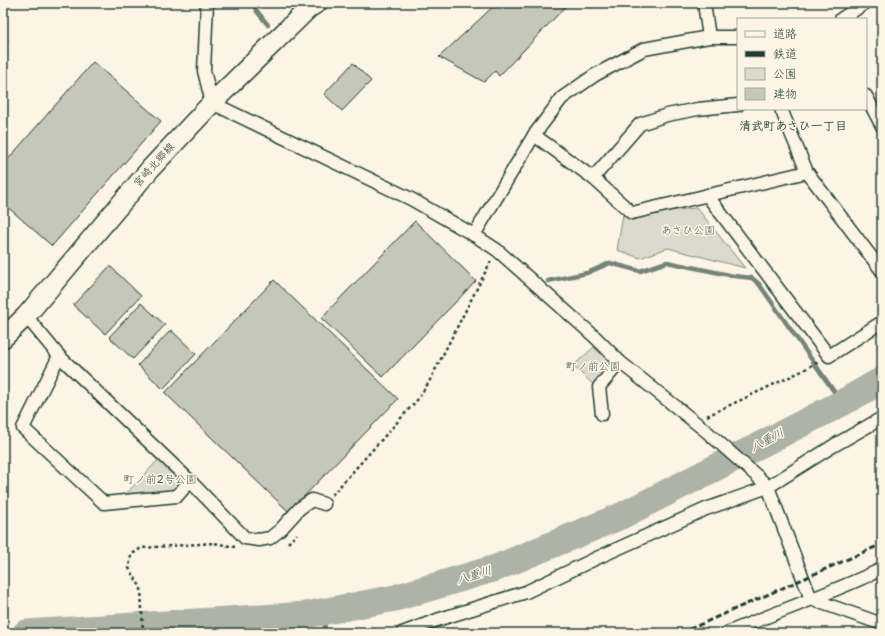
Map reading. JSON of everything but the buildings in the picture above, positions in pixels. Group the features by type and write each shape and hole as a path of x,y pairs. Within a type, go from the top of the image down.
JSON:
{"main road":[{"name":"宮崎北郷線","path":"3,338 26,316 151,168 212,103 309,8 317,3"}],"street":[{"path":"207,3 204,71 212,103 411,199 497,250 620,362 706,431 768,487 811,599 882,624"},
{"path":"704,3 709,37"},
{"path":"842,18 865,3"},
{"path":"474,235 534,135 562,98 595,75 644,49 709,37 737,37"},
{"path":"867,98 882,126"},
{"path":"594,178 640,124 667,115 698,109 737,105"},
{"path":"781,110 808,172 882,271"},
{"path":"534,135 594,178 632,213 808,172"},
{"path":"707,195 829,356 882,322"},
{"path":"26,316 59,356 190,481 245,538 259,540 270,538 280,530 300,508 312,500 324,504"},
{"path":"59,356 23,428 104,503 177,496 190,481"},
{"path":"602,414 599,387 620,362"},
{"path":"402,633 437,620 526,592 599,557 706,509 768,487 833,446 882,418"},
{"path":"727,633 882,569"}],"path":[{"path":"324,504 418,399 429,382 497,250"},
{"path":"695,422 800,372 829,356"},
{"path":"287,544 300,530"},
{"path":"143,633 141,588 129,568 130,555 140,548 214,543 236,547"}],"green space":[{"path":"3,16 8,43 3,49"},
{"name":"あさひ公園","path":"697,208 745,268 668,248 640,258 617,250 623,215"},
{"name":"町ノ前公園","path":"594,347 612,365 594,385 573,366"},
{"name":"町ノ前2号公園","path":"160,458 178,476 178,486 164,493 125,495"}],"waterway":[{"path":"255,3 256,10 268,25"},
{"path":"548,281 587,273 610,263 640,271 667,262 734,276 752,278 759,284 842,403"},
{"name":"八重川","path":"26,633 306,615 395,598 496,568 621,516 842,403 882,380"},
{"path":"324,612 325,633"}],"railway":[{"path":"681,633 882,544"}],"district":[{"name":"清武町あさひ一丁目","path":"793,126"}]}
